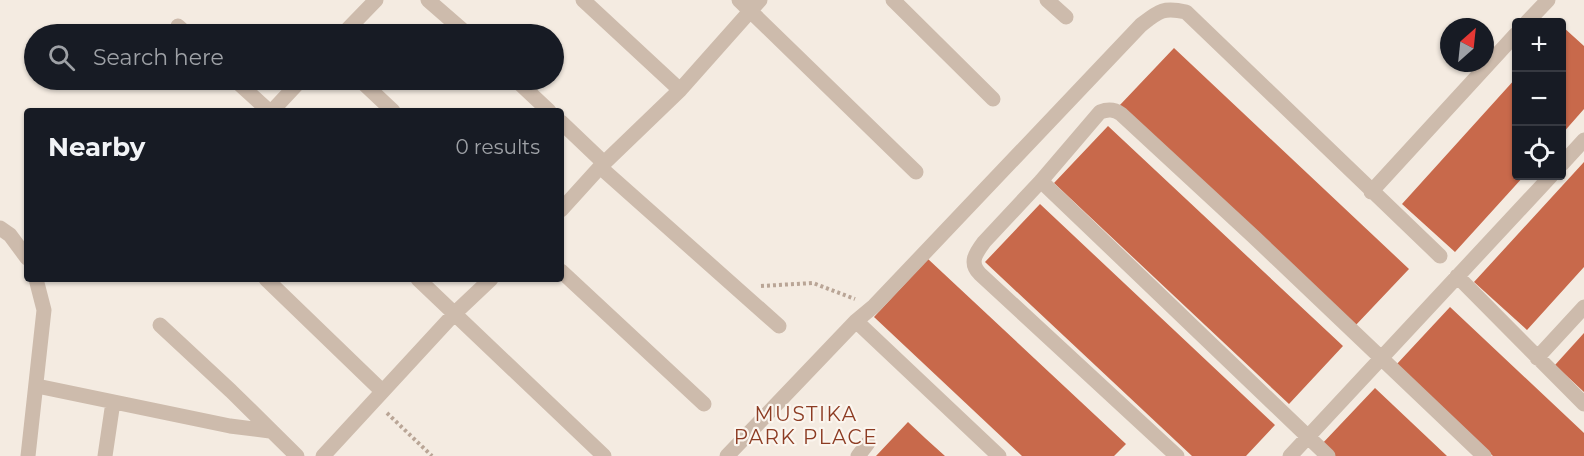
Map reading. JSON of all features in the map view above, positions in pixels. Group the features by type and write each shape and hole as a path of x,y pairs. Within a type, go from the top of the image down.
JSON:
{"street":[{"path":"353,24 376,0"},
{"path":"428,0 456,24"},
{"path":"583,0 680,90"},
{"path":"893,0 993,99"},
{"path":"1047,0 1066,16"},
{"path":"1531,18 1548,0"},
{"path":"564,207 602,165 680,90 750,3 916,172"},
{"path":"726,456 856,321 874,306 1141,26 1158,12 1168,8 1186,12 1440,256"},
{"path":"1371,192 1512,38"},
{"path":"247,90 268,108"},
{"path":"274,108 291,90"},
{"path":"371,90 390,108"},
{"path":"527,90 546,108"},
{"path":"1172,454 974,268 973,263 976,252 1100,112 1108,110 1117,111 1254,237 1484,456"},
{"path":"564,125 602,165 779,326"},
{"path":"1566,160 1584,140"},
{"path":"1290,456 1547,180"},
{"path":"1041,181 1328,456"},
{"path":"0,228 10,235 24,254"},
{"path":"564,274 704,404"},
{"path":"1456,276 1584,404"},
{"path":"28,456 44,310 37,282"},
{"path":"269,282 378,395"},
{"path":"421,282 604,456"},
{"path":"322,456 455,313 488,282"},
{"path":"1537,358 1584,307"},
{"path":"856,321 999,456"},
{"path":"160,325 297,456"},
{"path":"37,386 230,426 270,431"},
{"path":"105,456 113,402"},
{"path":"858,456 868,443"}],"path":[{"path":"736,288 813,283 874,306"},
{"path":"378,395 432,456"}],"building":[{"path":"1566,30 1584,46 1584,109 1566,129"},
{"path":"1174,48 1409,269 1354,327 1119,106"},
{"path":"1512,82 1512,180 1520,180 1455,252 1402,204"},
{"path":"1108,126 1343,346 1289,404 1054,183"},
{"path":"1584,162 1584,267 1527,330 1474,282"},
{"path":"1040,204 1275,425 1246,456 1192,456 985,262"},
{"path":"928,259 1126,444 1114,456 1022,456 874,317"},
{"path":"1450,307 1584,433 1584,456 1493,456 1396,365"},
{"path":"1584,333 1584,392 1555,365"},
{"path":"1375,388 1447,456 1331,456 1320,446"},
{"path":"908,422 925,438 945,456 876,456"}],"district":[{"name":"MUSTIKA PARK PLACE","path":"806,426"}]}
